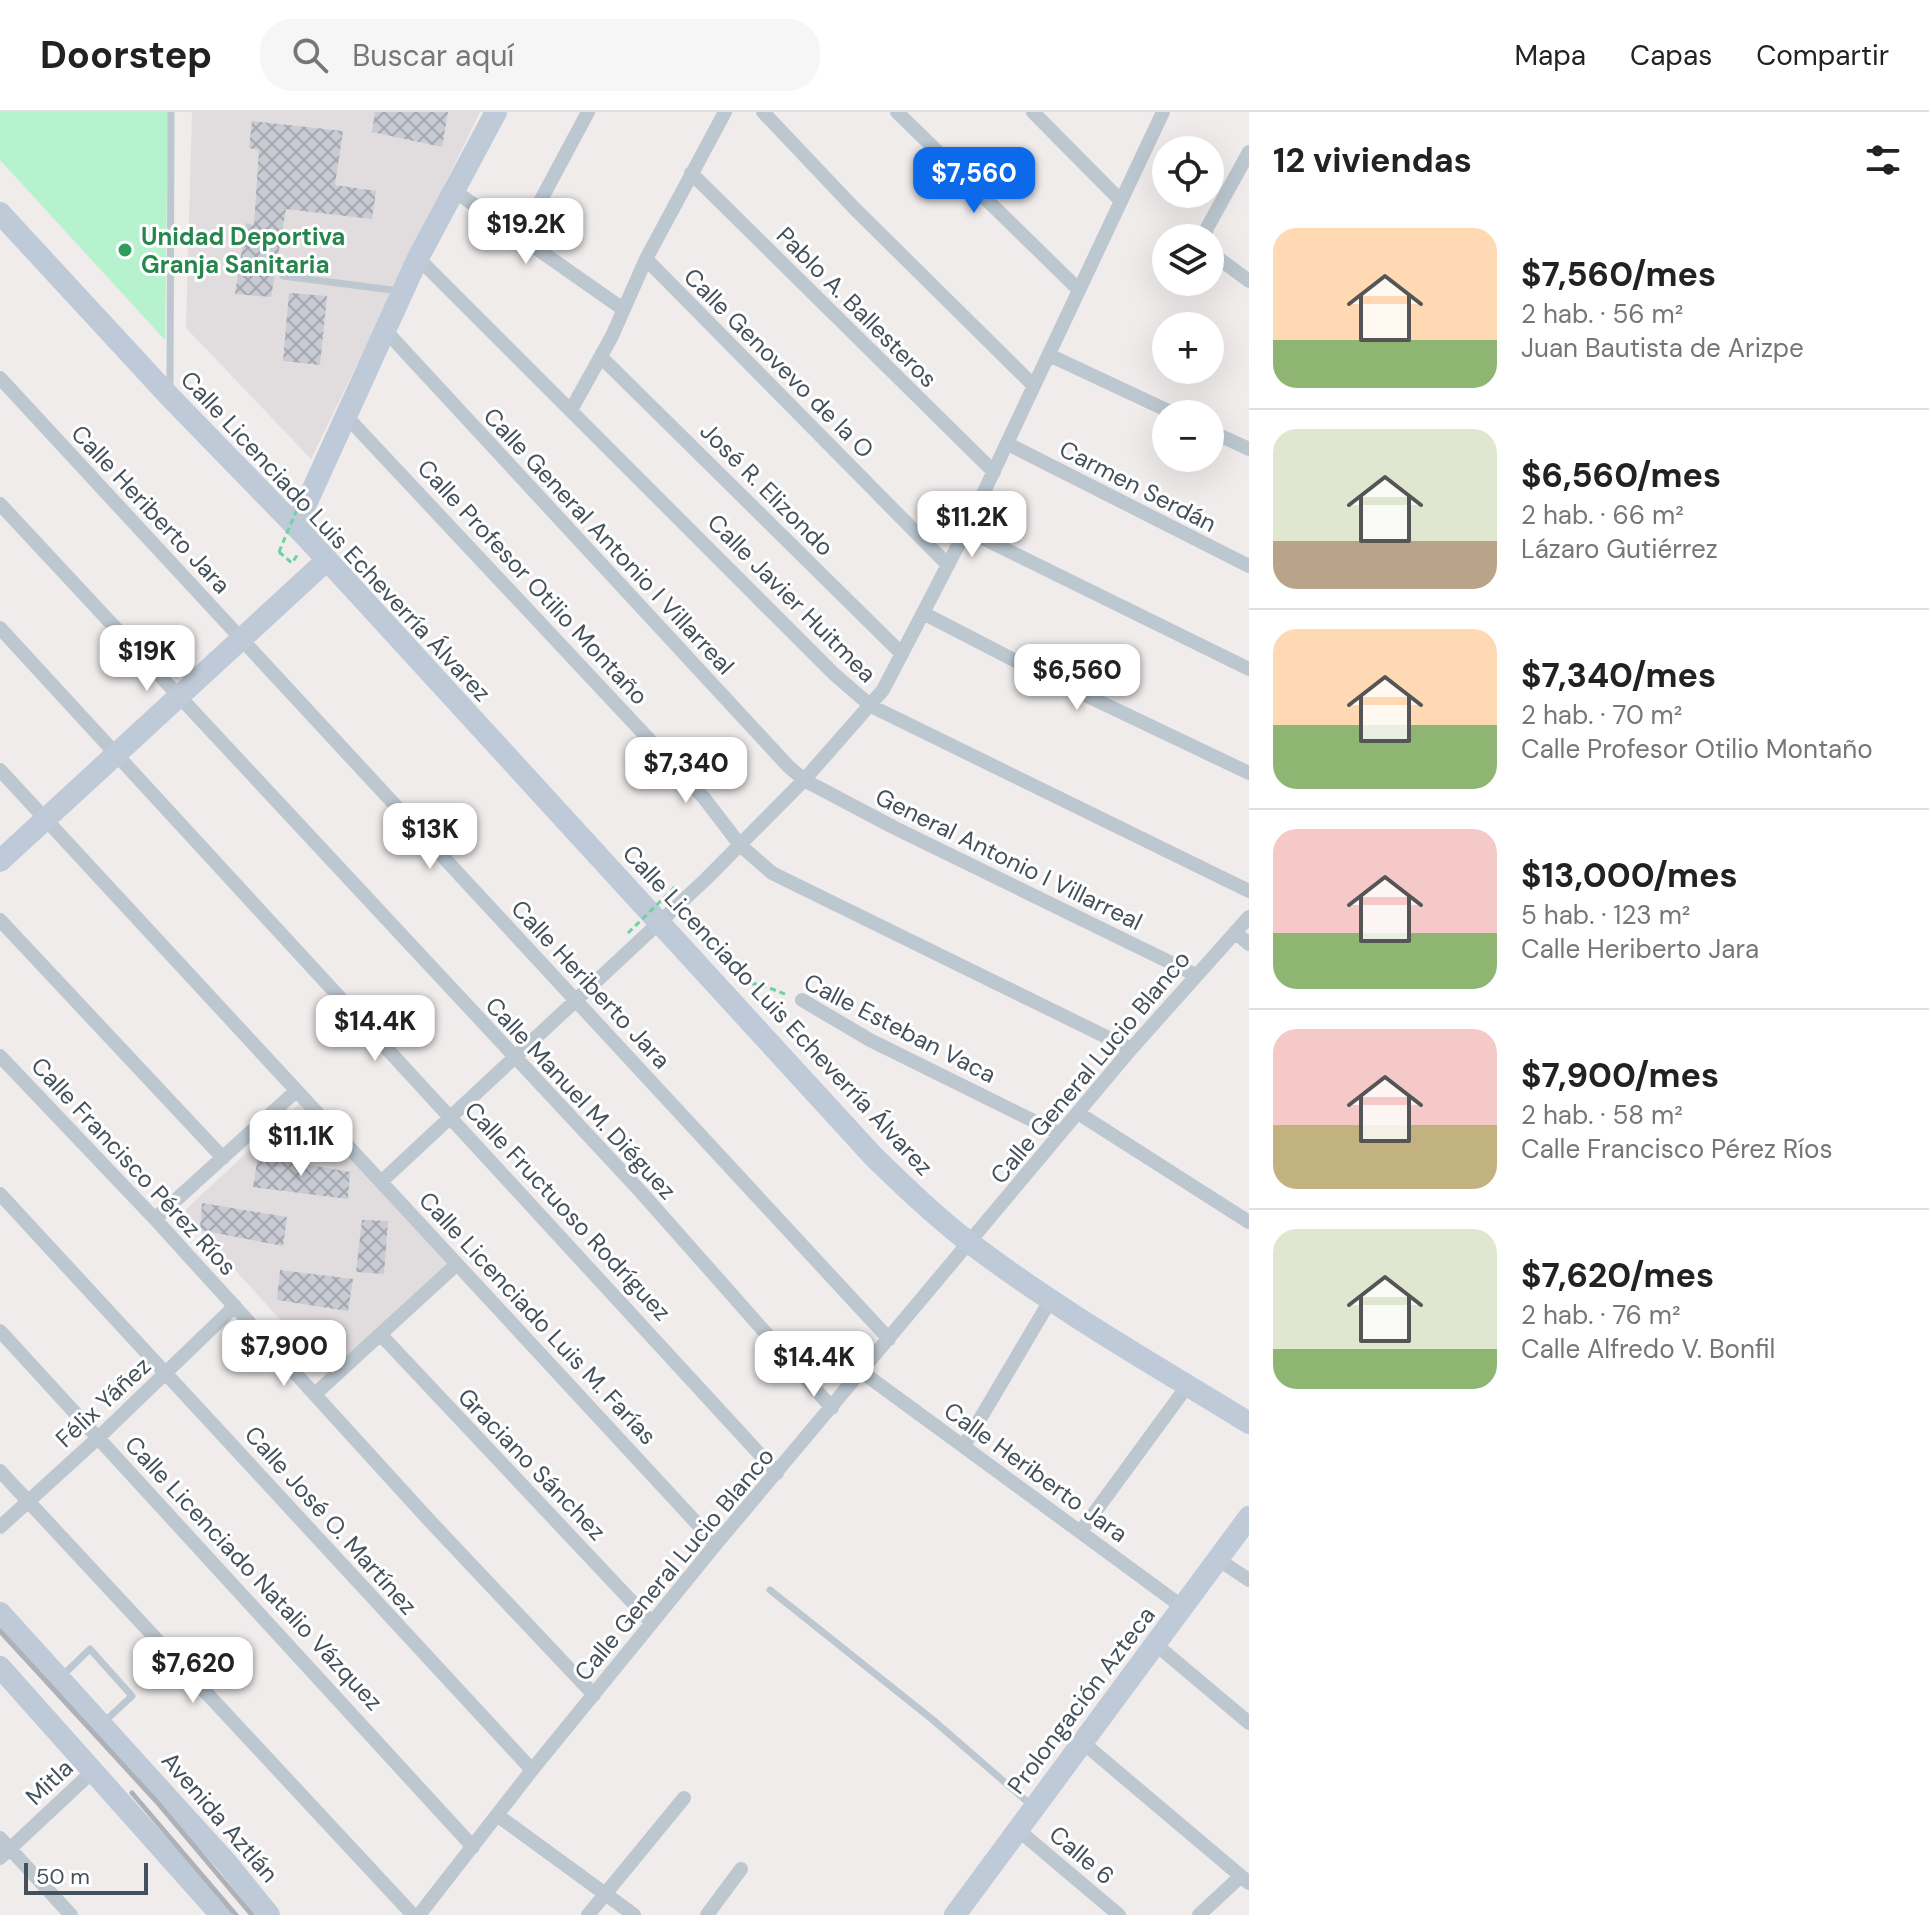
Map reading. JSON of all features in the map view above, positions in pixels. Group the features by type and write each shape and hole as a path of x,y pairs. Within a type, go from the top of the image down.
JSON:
{"street":[{"path":"296,526 402,291 496,112"},
{"path":"520,239 588,112"},
{"path":"571,410 601,357 646,259 725,112"},
{"path":"763,112 854,208 1034,386"},
{"path":"897,112 1079,290"},
{"path":"1033,112 1121,201"},
{"path":"382,1181 740,845 871,706 891,678 966,530 1163,112"},
{"path":"1209,224 1249,152"},
{"name":"Pablo A. Ballesteros","path":"691,173 994,472"},
{"path":"453,190 623,309"},
{"name":"Calle Licenciado Luis Echeverría Álvarez","path":"0,213 170,397 296,526 874,1157 971,1243 1051,1299 1249,1423"},
{"name":"Calle Javier Huitmea","path":"418,258 834,674 871,706 1249,891"},
{"name":"Calle Genovevo de la O","path":"646,259 948,565"},
{"path":"1224,262 1249,281"},
{"name":"Calle General Antonio I Villarreal","path":"384,329 804,780"},
{"path":"1049,355 1152,403"},
{"name":"José R. Elizondo","path":"601,357 902,654"},
{"name":"Calle Heriberto Jara","path":"0,378 889,1339"},
{"name":"Calle Profesor Otilio Montaño","path":"346,416 704,798 740,845 772,873 1131,1049"},
{"path":"1224,437 1249,449"},
{"name":"Carmen Serdán","path":"1008,444 1249,566"},
{"name":"Calle Manuel M. Diéguez","path":"0,504 641,1192 832,1408"},
{"path":"966,530 1249,669"},
{"path":"0,861 327,560"},
{"path":"923,613 1035,671 1249,773"},
{"name":"Calle Fructuoso Rodríguez","path":"0,628 777,1473"},
{"name":"Calle Licenciado Luis M. Farías","path":"0,770 716,1544"},
{"name":"General Antonio I Villarreal","path":"804,780 895,828 1196,975"},
{"name":"Calle General Lucio Blanco","path":"419,1915 532,1770 716,1544 1131,1049 1249,917"},
{"path":"0,920 223,1158"},
{"path":"1235,932 1249,944"},
{"name":"Calle Esteban Vaca","path":"802,1000 870,1040 1060,1134"},
{"name":"Calle Francisco Pérez Ríos","path":"0,1056 155,1219 428,1519 594,1695"},
{"path":"155,1219 296,1091"},
{"path":"1078,1113 1249,1222"},
{"name":"Calle José O. Martínez","path":"0,1194 532,1770"},
{"path":"315,1394 457,1264"},
{"path":"964,1446 1051,1299"},
{"name":"Félix Yáñez","path":"0,1527 235,1306"},
{"name":"Calle Licenciado Natalio Vázquez","path":"0,1331 473,1847"},
{"name":"Graciano Sánchez","path":"381,1335 652,1623"},
{"name":"Calle Heriberto Jara","path":"862,1372 1184,1608"},
{"path":"1081,1531 1188,1385"},
{"path":"0,1471 413,1915"},
{"name":"Prolongación Azteca","path":"955,1915 1249,1517"},
{"path":"1219,1560 1249,1580"},
{"name":"Avenida Aztlán","path":"0,1613 226,1862 269,1915"},
{"path":"1154,1643 1249,1723"},
{"path":"0,1667 221,1915"},
{"path":"1081,1741 1245,1880 1199,1915"},
{"name":"Mitla","path":"3,1848 93,1771"},
{"path":"588,1915 684,1798"},
{"path":"497,1815 634,1915"},
{"name":"Calle 6","path":"1017,1829 1119,1915"},
{"path":"3,1848 71,1915"},
{"path":"707,1915 741,1869"}],"lane":[{"path":"170,397 171,112"},
{"path":"283,276 402,291"},
{"path":"770,1590 933,1720 1033,1806"},
{"path":"61,1677 90,1649 132,1696 102,1723"}],"path":[{"path":"292,563 279,552 303,495"},
{"path":"628,933 676,886"},
{"name":"Calle Esteban Vaca","path":"713,978 762,985 802,1000"}],"shaded area":[{"path":"192,112 480,112 311,459 186,328"},
{"path":"299,1104 449,1262 328,1373 183,1212"}],"green space":[{"name":"Unidad Deportiva Granja Sanitaria","path":"0,112 168,112 165,340 0,160"}],"building":[{"path":"375,112 448,112 442,147 372,132"},
{"path":"252,121 343,131 335,185 376,191 372,219 286,209 271,297 235,294 246,223 254,225 259,150 249,148"},
{"path":"289,293 327,296 320,365 283,361"},
{"path":"258,1156 350,1172 348,1199 253,1187"},
{"path":"202,1203 287,1217 283,1246 200,1230"},
{"path":"362,1220 388,1221 384,1274 356,1272"},
{"path":"280,1270 353,1279 348,1311 277,1300"}],"railway":[{"path":"0,1631 157,1802 252,1915"},
{"path":"132,1793 236,1915"}],"place":[{"name":"Unidad Deportiva Granja Sanitaria","path":"125,250"}]}
